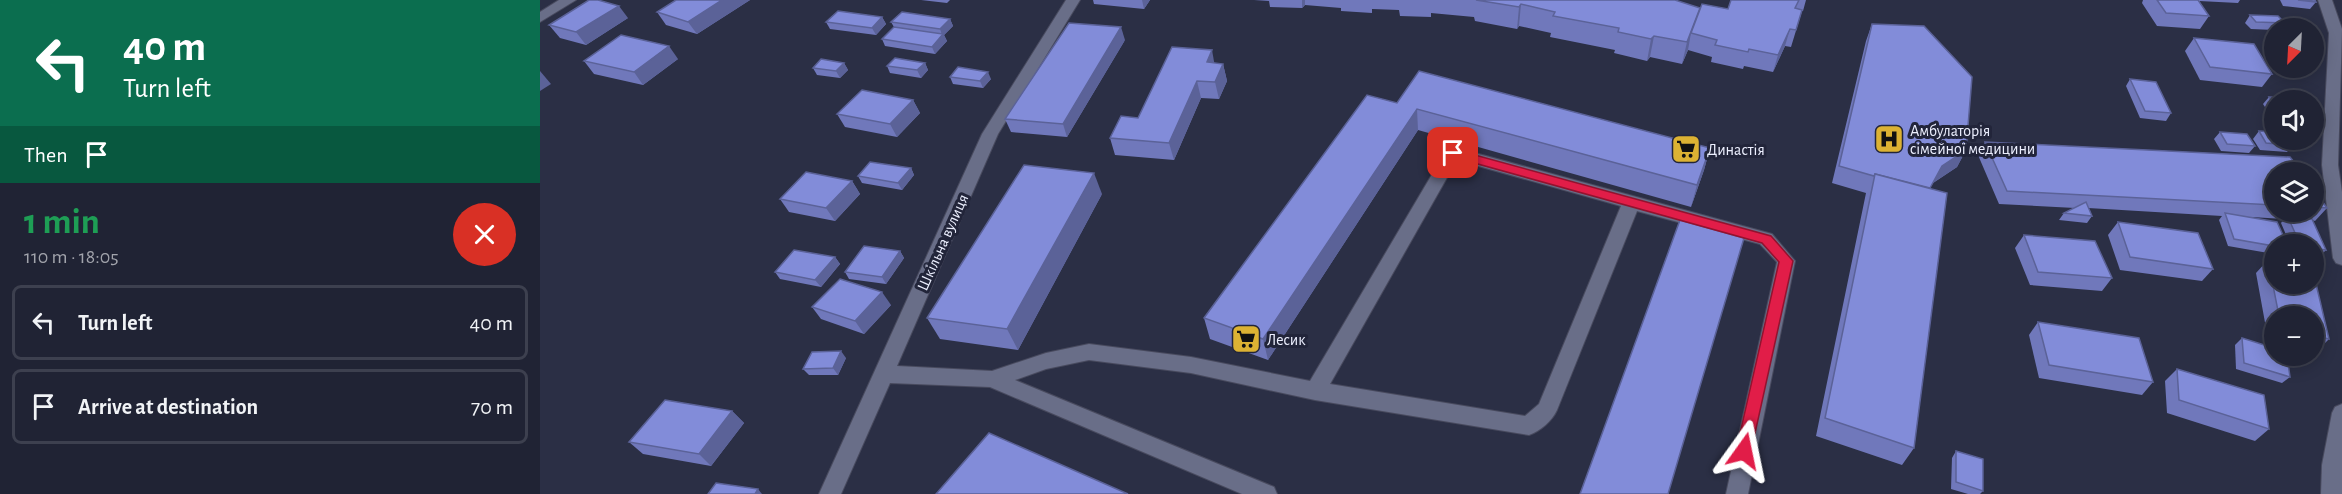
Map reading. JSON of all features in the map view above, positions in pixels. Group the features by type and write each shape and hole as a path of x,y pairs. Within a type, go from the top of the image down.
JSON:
{"street":[{"path":"540,18 569,0"},
{"name":"Шкільна вулиця","path":"830,494 990,134 1073,0"},
{"path":"2325,0 2336,33 2330,165 2342,258"},
{"path":"1315,391 1453,153 1766,239 1786,261 1737,494"},
{"path":"992,380 1046,361 1089,352 1191,365 1315,391 1529,426 1547,410 1631,203"},
{"path":"883,374 992,380 1266,494"},
{"path":"2332,494 2333,465 2342,412"}],"building":[{"path":"589,0 619,6 576,32 549,25"},
{"path":"676,0 722,0 688,22 657,12"},
{"path":"1476,0 1675,0 1700,8 1687,42 1654,36 1651,39 1618,32 1619,28 1553,16 1555,12 1521,4 1519,7"},
{"path":"1731,0 1799,0 1795,8 1802,10 1796,30 1790,29 1778,55 1715,45 1717,40 1691,33 1702,4 1728,9"},
{"path":"2157,0 2198,0 2209,16 2166,13"},
{"path":"838,11 882,17 872,28 826,22"},
{"path":"902,12 950,19 940,29 891,22"},
{"path":"2250,15 2280,18 2264,18 2264,22 2256,22"},
{"path":"1069,23 1121,27 1063,124 1005,119"},
{"path":"1872,24 1924,26 1972,77 1966,150 1942,166 1930,188 1839,166"},
{"path":"894,27 943,34 932,47 882,39"},
{"path":"621,35 669,46 634,72 584,61"},
{"path":"2194,38 2254,44 2264,61 2264,73 2210,67"},
{"path":"1172,47 1212,50 1207,62 1223,64 1215,82 1197,81 1169,143 1110,138 1121,116 1138,118"},
{"path":"895,58 925,63 917,70 887,66"},
{"path":"821,59 844,63 836,71 813,68"},
{"path":"958,67 988,72 980,81 950,77"},
{"path":"1419,71 1710,148 1697,185 1417,109 1263,339 1204,318 1367,95 1397,103"},
{"path":"2130,79 2156,82 2171,113 2145,111"},
{"path":"862,90 913,100 890,124 837,114"},
{"path":"2220,132 2247,134 2255,146 2227,144"},
{"path":"1985,142 2290,157 2294,162 2264,162 2264,204 2007,191"},
{"path":"870,162 911,168 898,183 858,176"},
{"path":"1024,165 1094,173 1007,329 927,318"},
{"path":"806,172 852,181 826,208 780,199"},
{"path":"1875,174 1947,193 1914,448 1825,418"},
{"path":"2086,202 2092,216 2064,213"},
{"path":"2225,213 2264,220 2264,222 2277,222 2282,234 2264,234 2264,244 2234,239"},
{"path":"1680,220 1744,238 1668,494 1580,494"},
{"path":"2118,222 2198,233 2213,269 2130,257"},
{"path":"2290,222 2313,222 2319,234 2296,234"},
{"path":"2024,235 2095,241 2112,278 2038,272"},
{"path":"864,246 900,251 882,277 845,272"},
{"path":"794,250 835,257 815,280 775,272"},
{"path":"840,279 882,292 855,321 812,307"},
{"path":"2275,294 2318,294 2321,306 2277,306"},
{"path":"2324,318 2329,339 2324,338"},
{"path":"2038,322 2139,338 2153,382 2049,365"},
{"path":"2242,338 2264,345 2264,366 2288,366 2290,377 2244,363"},
{"path":"841,351 833,368 803,369 812,352"},
{"path":"2177,369 2264,395 2269,429 2179,400"},
{"path":"665,400 732,411 699,454 629,442"},
{"path":"989,433 1128,494 936,494"},
{"path":"1956,451 1983,459 1983,491 1956,482"},
{"path":"716,483 758,489 755,494 708,494"}],"place":[{"name":"Амбулаторія сімейної медицини","path":"1889,139"},
{"name":"Династiя","path":"1686,149"},
{"name":"Лесик","path":"1246,339"}],"route":[{"path":"1453,153 1766,239 1786,261 1744,451"}]}
